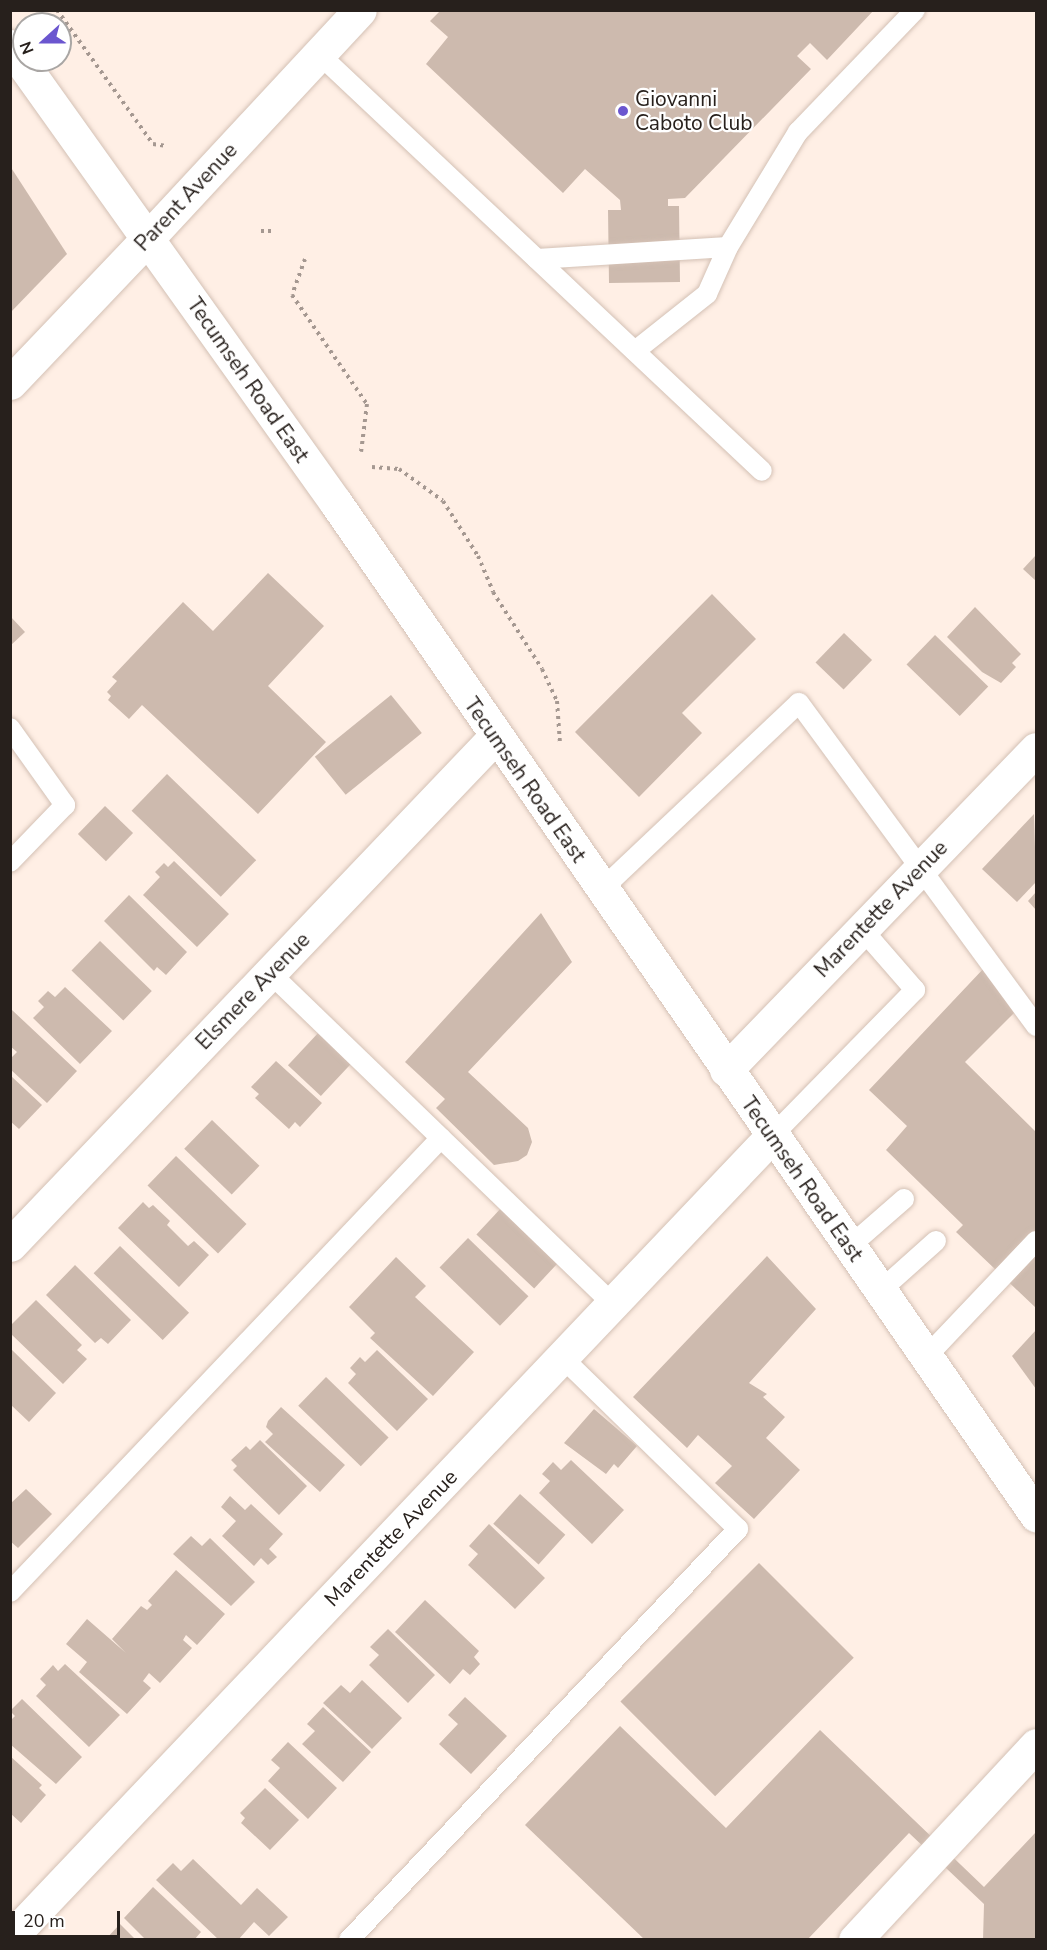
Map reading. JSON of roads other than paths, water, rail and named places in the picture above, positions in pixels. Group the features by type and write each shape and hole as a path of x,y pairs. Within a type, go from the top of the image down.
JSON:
{"street":[{"name":"Parent Avenue","path":"10,383 360,10"},
{"name":"Tecumseh Road East","path":"10,46 336,503 771,1137 1036,1515"},
{"name":"Elsmere Avenue","path":"10,1245 495,737"},
{"name":"Marentette Avenue","path":"726,1070 1036,749"},
{"name":"Marentette Avenue","path":"10,1938 771,1137"},
{"path":"855,1940 1036,1745"}],"lane":[{"path":"635,351 707,294 728,247 798,132 915,10"},
{"path":"319,54 762,471"},
{"path":"537,259 728,247"},
{"path":"601,890 799,703 923,867 1036,1026"},
{"path":"10,728 64,805 10,862"},
{"path":"771,1137 915,990 862,929"},
{"path":"270,973 613,1304"},
{"path":"10,1592 441,1138"},
{"path":"849,1247 904,1199"},
{"path":"880,1291 936,1240"},
{"path":"926,1357 1036,1241"},
{"path":"349,1940 738,1529 562,1357"}],"place":[{"name":"Giovanni Caboto Club","path":"623,111"}]}
